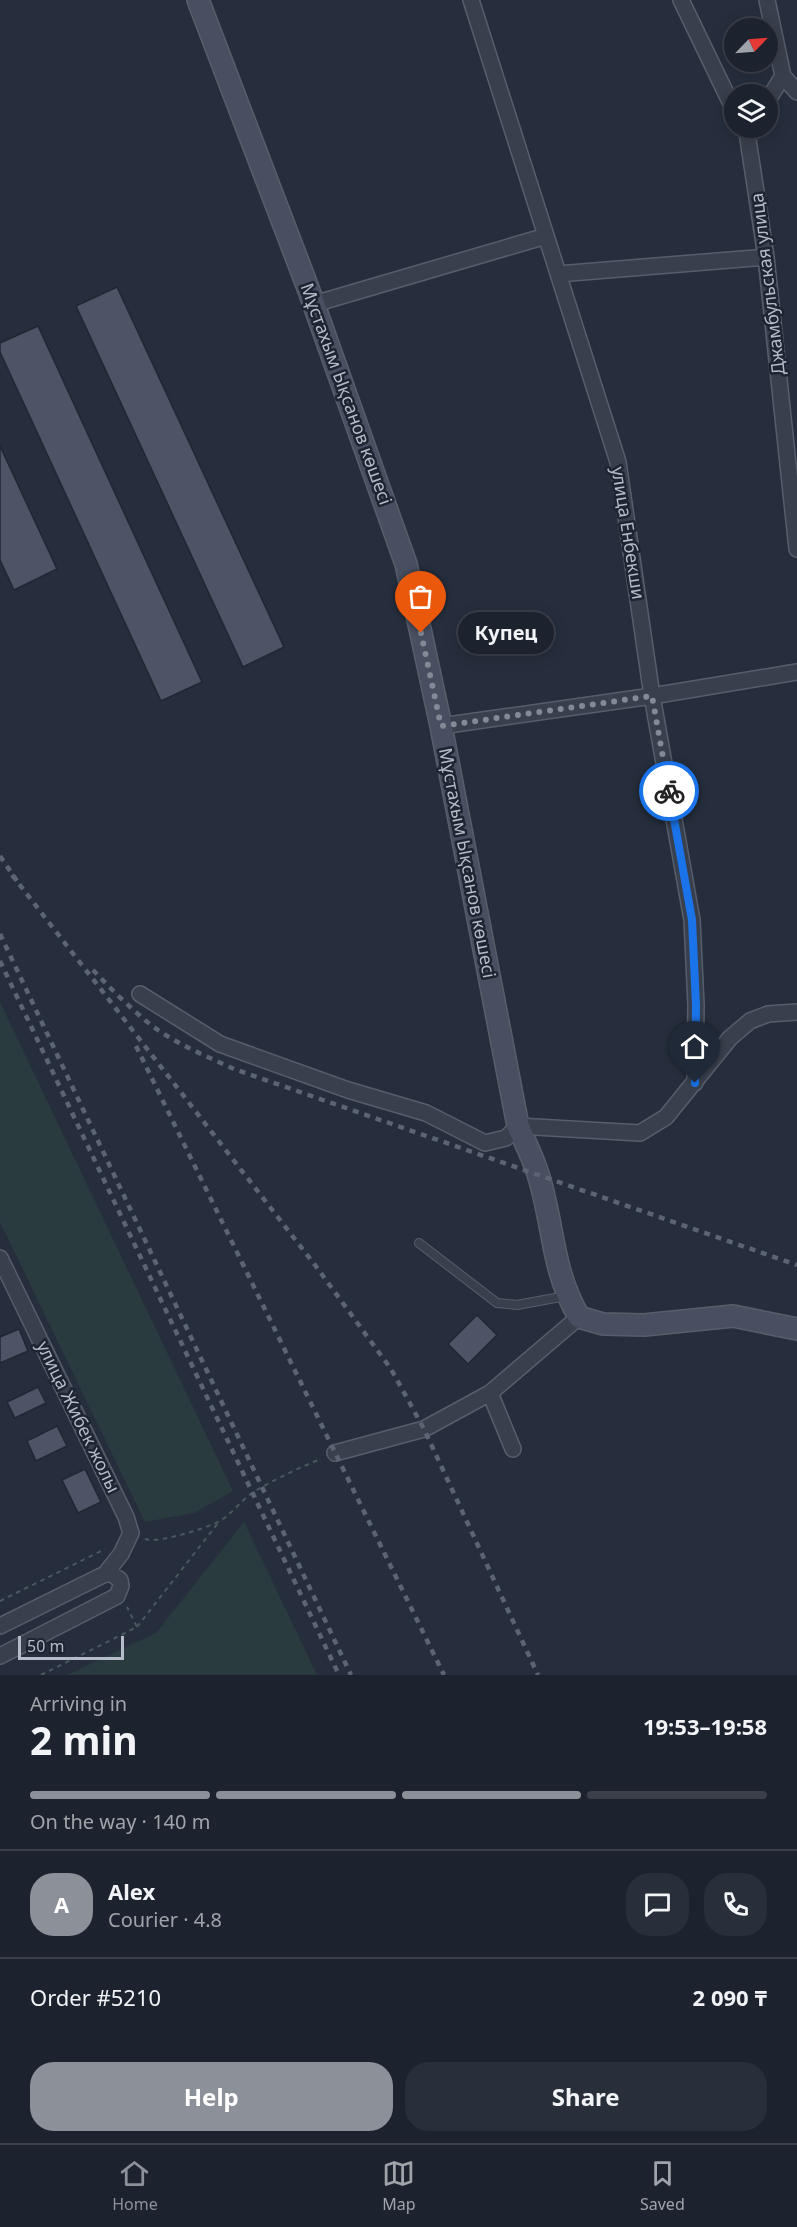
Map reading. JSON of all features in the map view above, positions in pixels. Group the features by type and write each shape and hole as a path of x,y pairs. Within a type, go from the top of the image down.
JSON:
{"main road":[{"name":"Мұстахым Ықсанов көшесі","path":"198,0 314,304 406,564 441,726 518,1126 538,1174 559,1273 567,1296 579,1317"},
{"path":"579,1317 603,1324 644,1325 734,1316 797,1329"}],"street":[{"name":"улица Енбекши","path":"471,0 618,462 652,696 692,920 696,1005 695,1083"},
{"path":"681,0 724,89"},
{"path":"767,0 783,76 797,92"},
{"path":"778,84 783,76"},
{"name":"Джамбульская улица","path":"748,138 766,256 797,549"},
{"path":"314,304 546,236"},
{"path":"558,274 766,256"},
{"path":"441,726 652,696 797,672"},
{"path":"140,994 220,1044 348,1090 426,1113 485,1143 506,1138 518,1126 640,1133 666,1117 730,1038 750,1021 768,1014 797,1012"},
{"name":"улица Жибек жолы","path":"0,1258 126,1517 131,1533"},
{"path":"335,1453 424,1429 490,1393 579,1317"},
{"path":"490,1393 513,1449"},
{"path":"0,1626 105,1574 121,1554 131,1533"},
{"path":"0,1656 117,1596 120,1592 120,1580 112,1574 105,1574"}],"lane":[{"path":"419,1243 497,1303 517,1305 567,1296"}],"path":[{"path":"41,1675 137,1627 220,1521 253,1493 297,1468 335,1453"},
{"path":"131,1533 150,1541 176,1536 220,1521"},
{"path":"0,1601 104,1549 121,1554"},
{"path":"120,1592 137,1627"}],"shaded area":[{"path":"0,1002 233,1491 194,1513 145,1522 0,1222"},
{"path":"244,1522 317,1675 67,1675 156,1633"}],"building":[{"path":"117,287 284,647 243,667 76,306"},
{"path":"38,326 202,682 161,701 0,352 0,343"},
{"path":"0,446 57,569 14,590 0,560"},
{"path":"477,1315 497,1335 468,1364 448,1344"},
{"path":"19,1329 28,1351 0,1363 0,1337"},
{"path":"38,1387 46,1403 15,1418 7,1402"},
{"path":"57,1426 67,1446 36,1461 27,1441"},
{"path":"85,1469 101,1502 78,1513 62,1480"}],"railway":[{"path":"0,856 17,881"},
{"path":"12,875 315,1265 391,1369 424,1429 538,1675"},
{"path":"0,934 351,1675"},
{"path":"0,961 339,1675"},
{"path":"93,970 151,1025 191,1049 234,1069 797,1265"},
{"path":"136,1046 444,1675"}],"way so far":[{"path":"421,633 441,726 652,696 669,791"}],"place":[{"name":"Купец","path":"421,633"}],"route":[{"path":"669,791 692,920 696,1005 695,1083"}]}
